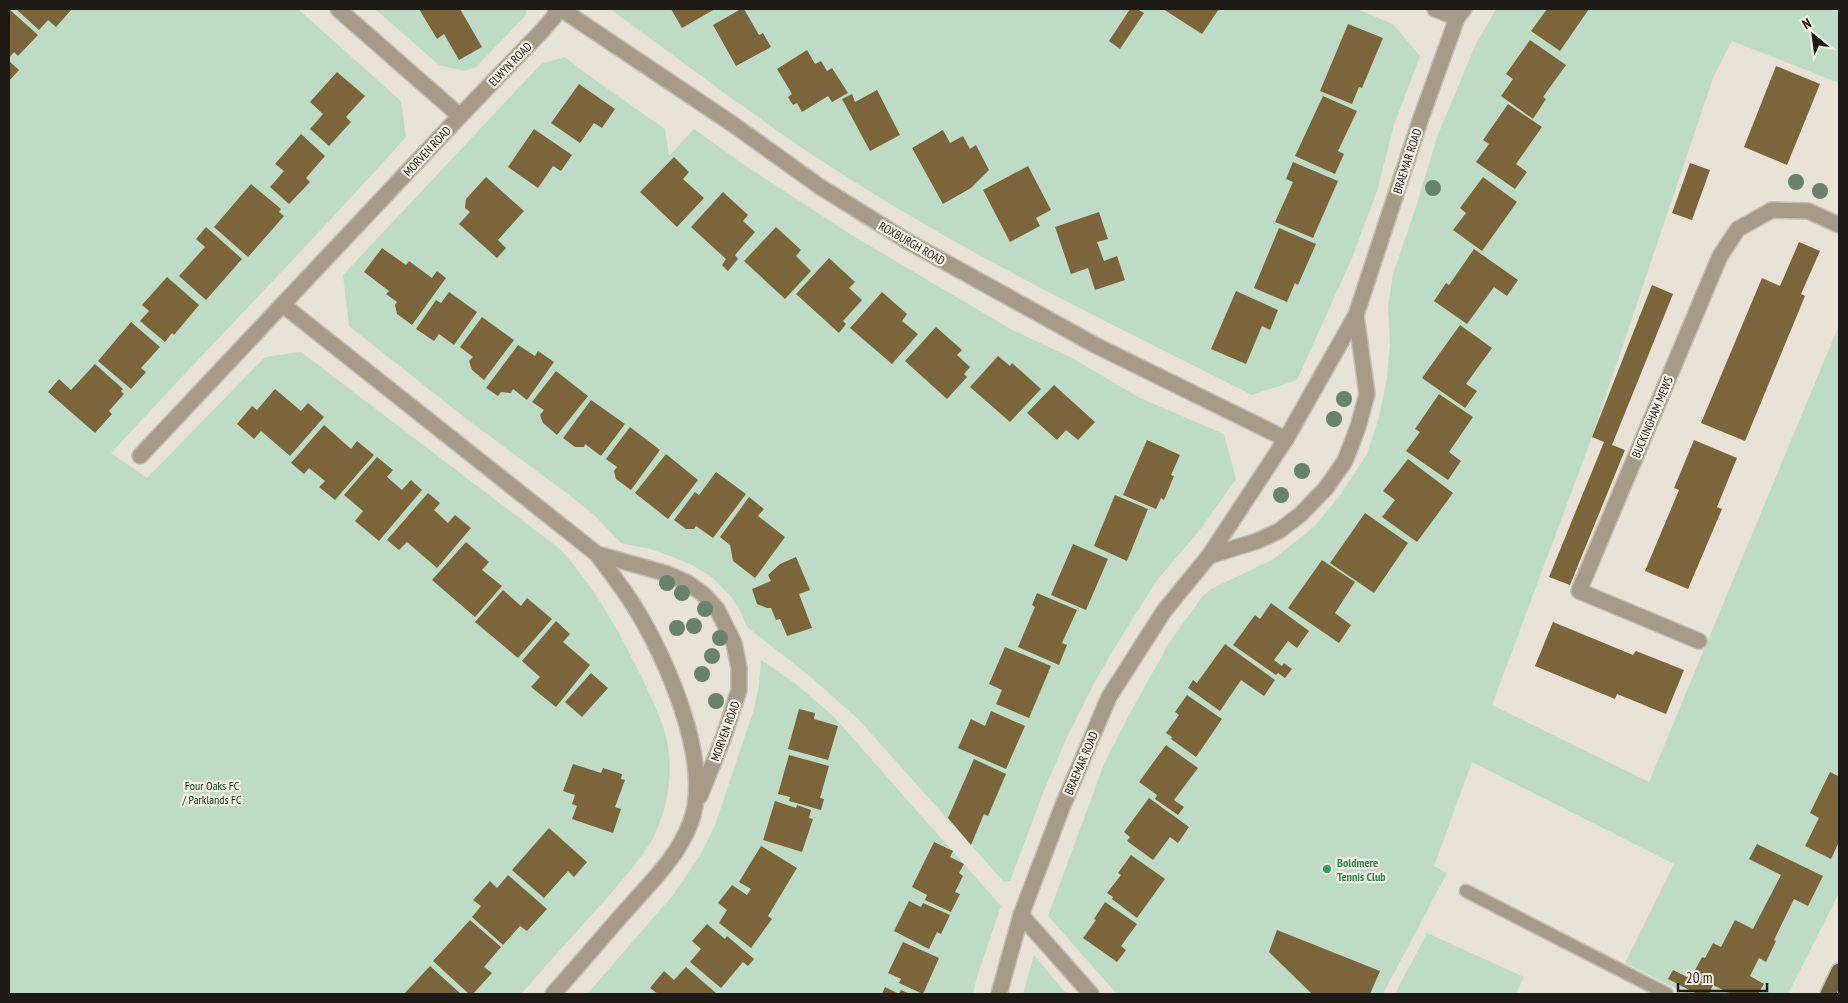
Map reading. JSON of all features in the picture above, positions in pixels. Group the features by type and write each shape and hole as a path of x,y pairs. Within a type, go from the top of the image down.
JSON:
{"main road":[{"path":"1828,994 1839,971"}],"street":[{"name":"MORVEN ROAD","path":"140,456 460,116 338,9"},
{"name":"ELWYN ROAD","path":"460,116 540,34 554,17 557,9"},
{"name":"ROXBURGH ROAD","path":"561,9 819,186 907,241 1095,345 1286,439"},
{"path":"1434,9 1461,13"},
{"name":"BRAEMAR ROAD","path":"999,994 1021,915 1063,805 1109,697 1164,611 1209,556 1286,439 1356,315 1421,118 1461,13"},
{"name":"BUCKINGHAM MEWS","path":"1698,641 1579,590 1720,256 1738,229 1772,210 1808,211 1839,225"},
{"name":"MORVEN ROAD","path":"283,304 597,554 634,606 659,650 695,756 697,782 695,809"},
{"name":"BRAEMAR ROAD","path":"1209,556 1257,541 1279,531 1301,514 1326,488 1345,461 1358,427 1367,394 1356,315"},
{"name":"MORVEN ROAD","path":"553,994 668,863 690,826 723,739 739,690 739,668 734,643 716,609 703,594 688,583 668,574 597,554"},
{"path":"1021,915 1091,994"}],"lane":[{"path":"1466,892 1667,994"}],"green space":[{"name":"Four Oaks FC / Parklands FC","path":"9,9 298,9 401,101 406,137 111,453 147,478 265,357 301,352 560,549 573,564 595,594 624,642 653,701 668,746 670,770 668,794 653,838 632,869 521,994 9,994"},
{"path":"375,9 527,9 526,15 476,67 464,71 439,65"},
{"path":"610,9 1357,9 1393,24 1420,56 1394,125 1377,191 1352,258 1297,380 1252,395 1048,292 898,209 789,139"},
{"path":"1496,9 1839,9 1839,83 1732,41 1713,78 1592,437 1492,705 1649,782 1839,325 1839,893 1788,994 1687,994 1625,963 1674,864 1472,762 1434,866 1447,873 1383,994 1117,994 1048,916 1104,764 1169,643 1202,597 1211,589 1272,560 1314,527 1341,494 1367,454 1379,417 1387,378 1390,344 1388,307 1393,274 1437,137 1475,46"},
{"path":"565,57 665,129 669,156 694,129 743,164 850,234 1012,330 1072,358 1140,398 1224,434 1236,479 1199,531 1158,579 1094,683 1067,737 1045,788 1010,881 1004,882 859,720 812,678 747,627 732,598 713,578 694,566 670,556 650,549 621,543 594,515 573,498 464,417 349,326 343,275 541,64"},
{"path":"761,660 796,684 834,717 1001,906 973,994 587,994 674,894 699,857 715,825 754,709 759,685"},
{"path":"1427,933 1524,977 1516,994 1395,994"},
{"path":"1034,955 1063,990 1070,994 1023,994"}],"building":[{"path":"9,9 38,35 18,56 14,52 9,58"},
{"path":"16,9 72,9 56,27 48,20 39,30"},
{"path":"419,9 460,9 482,47 459,60 444,34 437,39"},
{"path":"671,9 715,9 682,28"},
{"path":"744,9 759,35 763,33 771,47 736,66 713,25"},
{"path":"1130,9 1137,9 1144,13 1120,49 1109,41"},
{"path":"1163,9 1219,9 1202,34"},
{"path":"1547,9 1589,9 1560,51 1531,31"},
{"path":"1348,24 1383,38 1362,88 1359,87 1352,104 1320,91"},
{"path":"1530,40 1566,65 1543,97 1546,99 1533,119 1501,96 1513,79 1506,74"},
{"path":"807,50 815,64 821,61 827,71 832,68 848,93 832,102 828,96 802,112 797,103 793,105 788,97 792,94 777,69"},
{"path":"9,61 19,70 9,81"},
{"path":"1776,66 1820,84 1787,165 1744,147"},
{"path":"337,72 365,96 346,117 351,122 329,146 310,129 323,114 310,102"},
{"path":"579,84 615,109 602,128 594,123 580,143 551,123"},
{"path":"877,90 900,135 870,151 842,99 852,94 855,102"},
{"path":"1323,96 1357,111 1338,151 1344,154 1335,174 1295,156"},
{"path":"1508,104 1542,127 1516,164 1527,172 1515,189 1476,162 1489,144 1483,140"},
{"path":"534,129 572,155 561,171 553,166 538,188 508,167"},
{"path":"943,130 950,143 963,136 970,149 976,145 989,170 971,188 943,204 912,148"},
{"path":"301,134 325,156 306,178 310,182 289,204 270,187 284,171 275,164"},
{"path":"674,157 689,172 683,179 704,198 677,227 640,192"},
{"path":"1293,162 1338,181 1313,238 1275,222 1293,182 1286,179"},
{"path":"1690,163 1710,170 1692,220 1672,213"},
{"path":"1028,166 1051,210 1036,218 1040,226 1010,242 983,190"},
{"path":"486,177 524,211 498,240 506,248 497,258 459,224 470,212 465,208 466,199"},
{"path":"1483,177 1517,202 1482,251 1453,230 1466,213 1460,208"},
{"path":"251,184 281,209 279,212 284,216 248,257 214,227"},
{"path":"723,192 748,215 743,221 755,232 735,255 738,259 728,271 722,265 726,259 691,227"},
{"path":"1099,212 1108,239 1097,242 1104,261 1117,256 1125,280 1095,290 1088,268 1071,274 1055,227"},
{"path":"206,227 242,259 206,300 179,276 205,247 196,239"},
{"path":"776,227 801,250 796,256 811,271 785,299 744,261"},
{"path":"1279,228 1316,244 1298,285 1295,283 1287,302 1254,288"},
{"path":"1799,242 1820,251 1801,294 1805,296 1745,441 1701,423 1762,278 1780,286"},
{"path":"382,248 406,265 409,261 432,278 437,271 446,278 412,325 397,314 395,305 397,302 386,294 389,291 364,272"},
{"path":"1474,249 1518,280 1507,296 1494,287 1467,324 1434,301 1446,283 1449,285"},
{"path":"829,258 855,282 849,288 862,300 843,321 846,324 839,333 796,294"},
{"path":"167,277 199,305 174,335 172,333 165,342 140,321 149,311 142,305"},
{"path":"1652,285 1673,294 1612,445 1625,450 1570,585 1549,577 1604,442 1592,437"},
{"path":"1236,291 1278,310 1270,330 1262,326 1246,364 1211,349"},
{"path":"449,292 477,312 454,345 439,334 434,341 416,329 436,300 441,303"},
{"path":"882,292 907,314 902,321 918,334 892,364 850,328"},
{"path":"482,317 514,340 484,380 472,370 469,361 473,357 460,347"},
{"path":"131,322 160,347 141,368 146,372 131,389 98,361"},
{"path":"1460,325 1492,348 1466,384 1477,391 1465,408 1422,378"},
{"path":"936,327 962,350 957,355 970,367 964,374 967,377 947,399 905,361"},
{"path":"518,345 535,356 538,351 554,362 527,400 513,389 511,393 501,392 498,396 486,388"},
{"path":"998,356 1010,366 1012,363 1041,389 1010,422 970,387"},
{"path":"95,364 123,389 121,391 124,394 109,411 112,414 95,433 48,392 59,379 71,390"},
{"path":"556,371 588,396 557,435 543,423 540,415 544,410 532,402"},
{"path":"1054,385 1095,422 1078,440 1066,430 1057,440 1027,413"},
{"path":"275,389 301,411 308,403 324,417 290,456 261,431 254,439 237,424 252,406 257,410"},
{"path":"1439,394 1473,417 1449,452 1461,461 1448,480 1406,451 1420,432 1415,429"},
{"path":"591,400 625,424 601,456 585,444 584,447 575,447 563,438"},
{"path":"324,425 351,449 357,441 374,455 335,500 319,487 325,481 309,468 304,474 291,463"},
{"path":"630,427 660,450 631,490 616,479 614,471 617,467 606,459"},
{"path":"1147,440 1180,455 1171,475 1174,476 1164,500 1161,498 1156,509 1123,495"},
{"path":"1694,440 1737,458 1717,507 1722,509 1688,589 1645,571 1679,490 1674,488"},
{"path":"666,454 698,480 668,519 635,493"},
{"path":"377,457 393,470 387,477 402,490 411,480 422,490 379,541 355,521 363,511 344,495"},
{"path":"1408,459 1453,493 1417,542 1382,517 1395,500 1383,491"},
{"path":"716,472 746,494 713,538 696,526 694,529 686,529 674,520 695,492 699,495"},
{"path":"428,493 440,503 434,510 448,523 455,515 471,528 437,568 407,542 399,550 387,540"},
{"path":"1115,495 1148,509 1127,561 1094,546"},
{"path":"749,497 764,509 758,516 785,537 755,578 733,561 730,545 720,537"},
{"path":"1365,513 1408,543 1374,593 1330,563"},
{"path":"466,542 489,562 482,570 502,586 475,617 432,580"},
{"path":"1073,544 1108,559 1086,610 1051,595"},
{"path":"796,557 810,590 799,594 812,628 787,636 780,619 776,620 771,608 757,604 752,589 771,581 768,575 780,564"},
{"path":"1322,560 1355,582 1335,613 1351,625 1339,643 1288,608"},
{"path":"503,590 521,606 527,598 552,619 518,658 475,622"},
{"path":"1037,593 1077,610 1062,643 1067,645 1059,665 1018,647 1035,607 1032,605"},
{"path":"1271,603 1309,631 1297,648 1288,641 1274,660 1282,666 1284,663 1292,669 1285,678 1278,673 1276,675 1233,645 1255,615 1260,619"},
{"path":"556,621 570,634 563,642 590,665 556,707 531,687 540,677 522,661"},
{"path":"1553,622 1633,655 1636,651 1684,670 1666,714 1617,694 1615,699 1535,666"},
{"path":"1225,644 1275,680 1264,696 1241,680 1220,711 1188,688 1193,680 1197,683"},
{"path":"1005,647 1051,666 1029,718 996,704 1002,690 989,684"},
{"path":"591,673 608,688 582,717 565,702"},
{"path":"1187,695 1222,719 1196,757 1171,739 1172,737 1166,733 1179,715 1175,712"},
{"path":"799,709 815,713 814,719 838,726 828,760 788,749"},
{"path":"991,711 1025,726 1006,769 958,748 971,719 985,726"},
{"path":"1166,745 1198,768 1174,800 1184,807 1178,815 1155,799 1157,795 1139,782"},
{"path":"789,755 829,766 820,798 824,799 821,810 789,801 790,797 778,794"},
{"path":"974,759 1006,774 988,816 984,814 971,845 948,818"},
{"path":"573,764 601,773 603,768 622,774 621,779 625,780 615,807 621,809 613,833 572,819 577,806 572,804 575,795 563,791"},
{"path":"1830,772 1838,776 1839,772 1839,842 1831,859 1805,846 1819,818 1810,813"},
{"path":"1149,798 1189,827 1178,843 1170,837 1153,860 1127,841 1130,837 1124,832"},
{"path":"775,801 796,808 797,805 811,810 809,818 813,819 802,852 763,840"},
{"path":"549,828 587,862 574,877 568,871 544,898 512,870"},
{"path":"934,842 953,851 950,857 964,864 959,873 963,876 955,892 960,894 951,912 925,900 927,895 912,887"},
{"path":"1757,844 1823,876 1808,906 1794,899 1774,940 1776,941 1766,962 1759,958 1750,976 1764,984 1758,994 1731,994 1713,985 1709,994 1697,994 1668,979 1673,970 1687,977 1690,970 1694,972 1702,957 1705,958 1713,943 1721,947 1735,920 1753,929 1781,875 1749,859"},
{"path":"761,846 797,868 768,916 772,919 751,948 719,923 727,910 718,903 732,885 747,895 751,889 739,882"},
{"path":"1131,855 1165,879 1137,918 1107,893 1121,875 1118,873"},
{"path":"508,875 547,909 527,931 520,926 503,945 472,917 481,906 473,900 490,881 497,888"},
{"path":"909,901 921,907 923,903 950,915 941,934 937,932 929,949 894,931"},
{"path":"1105,902 1137,924 1121,946 1126,950 1117,962 1083,938 1096,920 1094,919"},
{"path":"470,920 501,947 484,967 492,973 473,994 469,994 433,961"},
{"path":"707,924 725,939 727,936 754,959 748,966 743,962 721,988 690,962 701,949 692,941"},
{"path":"1277,930 1380,971 1370,994 1312,994 1269,952"},
{"path":"903,942 939,958 923,994 899,983 901,979 888,973"},
{"path":"430,966 461,994 404,994"},
{"path":"686,967 716,993 658,994 650,988 664,971 674,980"},
{"path":"885,987 899,994 882,994"},
{"path":"901,990 910,994 899,994"}],"place":[{"name":"Boldmere Tennis Club","path":"1327,869"}]}
